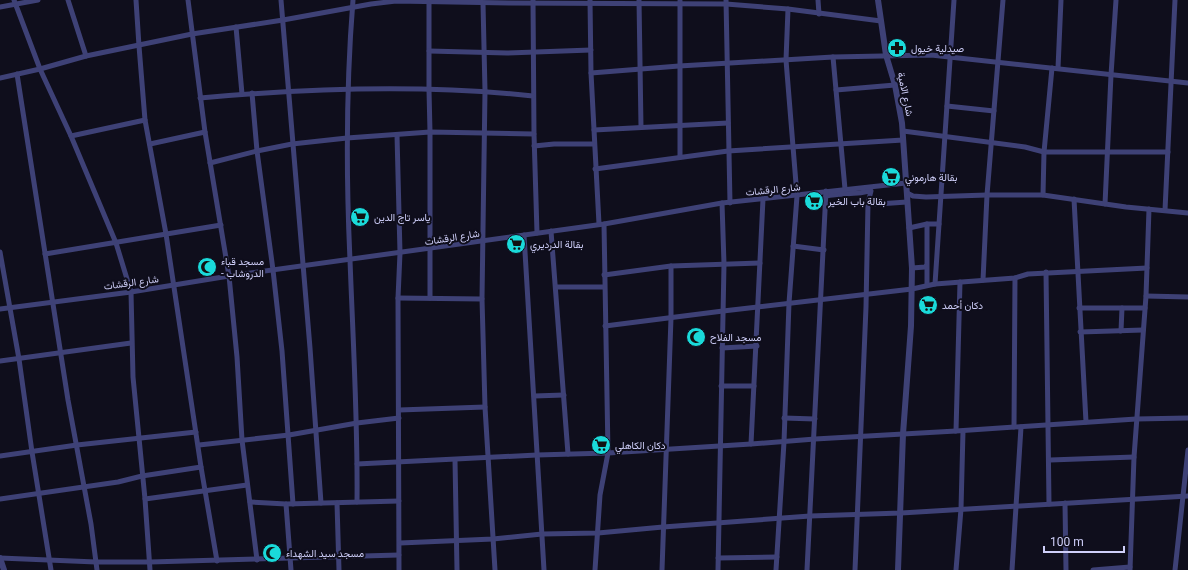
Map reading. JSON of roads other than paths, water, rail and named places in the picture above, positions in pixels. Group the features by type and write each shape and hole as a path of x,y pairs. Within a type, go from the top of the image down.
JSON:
{"street":[{"path":"0,7 15,2 38,0"},
{"path":"68,0 86,56"},
{"path":"136,0 145,120 166,234 199,445 201,467 217,561"},
{"path":"188,0 205,132 229,276 237,357 242,440 257,560"},
{"path":"281,0 321,503"},
{"path":"353,0 347,138 350,260 357,423 357,502"},
{"path":"429,0 430,51 428,90 430,132 430,298"},
{"path":"0,78 86,56 192,34 396,1 429,0 483,3 726,2 881,21"},
{"path":"759,0 759,6"},
{"path":"818,0 819,14"},
{"name":"شارع الامية","path":"878,0 886,55 895,85 903,131 912,268 911,326 904,434 898,570"},
{"path":"935,284 954,0"},
{"path":"983,280 987,195 1003,0"},
{"path":"1043,194 1044,152 1055,68 1061,0"},
{"path":"1105,204 1116,0"},
{"path":"1165,210 1175,0"},
{"path":"15,2 40,69 71,136 116,243 131,292 134,401 145,499 150,570"},
{"path":"533,2 533,96 537,233"},
{"path":"590,2 595,169 601,224 604,275 608,453 600,495 595,570"},
{"path":"639,2 641,127"},
{"path":"680,2 680,157"},
{"path":"726,2 726,64 730,203"},
{"path":"483,3 485,91 482,299 495,570"},
{"path":"776,570 778,518 784,442 789,303 797,196 786,60 788,9"},
{"path":"236,27 242,94"},
{"path":"430,51 533,53 591,50"},
{"path":"591,72 833,57 931,55 1188,83"},
{"path":"833,57 845,189"},
{"path":"17,74 68,400 77,445 97,570"},
{"path":"836,90 895,85"},
{"path":"200,98 288,90 348,88 485,91 533,96"},
{"path":"252,93 257,151 274,270 293,504"},
{"path":"947,106 994,111"},
{"path":"71,136 145,120"},
{"path":"594,130 681,124 728,123"},
{"path":"903,131 992,142 1025,147 1044,152 1168,152"},
{"path":"150,144 205,132"},
{"path":"210,163 292,144 347,138 430,132 534,134"},
{"path":"397,135 400,253 398,298 399,570"},
{"path":"595,169 728,152 793,146 904,140"},
{"path":"534,146 594,144"},
{"name":"شارع الرقشات","path":"0,309 174,286 229,276 601,224 722,203 826,194 845,189 906,183"},
{"path":"807,570 815,439 826,194 860,193 871,191 868,203 866,294 855,570"},
{"path":"907,193 919,197 1043,194 1105,204 1188,213"},
{"path":"751,444 763,199"},
{"path":"1074,199 1086,422"},
{"path":"868,203 878,204 907,202"},
{"path":"718,570 724,264 722,203"},
{"path":"1093,570 1130,568 1136,419 1146,296 1149,209"},
{"path":"909,228 926,224 939,224"},
{"path":"926,224 927,285"},
{"path":"45,254 221,226"},
{"path":"552,231 568,454"},
{"path":"524,234 544,570"},
{"path":"793,246 824,250"},
{"path":"0,252 19,359 51,570"},
{"path":"604,275 671,266 760,263"},
{"path":"662,570 671,318 671,266"},
{"path":"912,268 926,266"},
{"path":"605,326 758,306 912,289 935,284 1015,278 1028,274 1046,272 1147,268"},
{"path":"1046,272 1048,424 1050,460 1049,504"},
{"path":"1014,427 1015,278"},
{"path":"956,431 960,282"},
{"path":"556,287 604,287"},
{"path":"1146,296 1188,297"},
{"path":"398,298 482,299"},
{"path":"1079,308 1145,308"},
{"path":"1121,331 1122,308"},
{"path":"1080,332 1143,330"},
{"path":"0,361 132,344"},
{"path":"722,348 757,346"},
{"path":"721,386 754,386"},
{"path":"534,396 564,395"},
{"path":"399,410 486,407"},
{"path":"199,445 288,435 357,423 399,418"},
{"path":"784,418 815,418"},
{"path":"358,464 666,450 860,436 963,431 1048,424 1136,419 1188,418"},
{"path":"1012,570 1021,427"},
{"path":"956,570 961,509 963,431"},
{"path":"0,456 139,437 196,432"},
{"path":"1175,570 1185,496 1188,450"},
{"path":"1050,460 1134,457"},
{"path":"455,460 457,570"},
{"path":"0,499 118,482 142,476 201,467"},
{"path":"145,499 247,485"},
{"path":"400,543 493,539 542,534 598,533 810,516 901,513 1185,496"},
{"path":"250,502 293,504 399,501"},
{"path":"337,503 339,570"},
{"path":"1064,503 1066,570"},
{"path":"286,504 291,570"},
{"path":"4,570 0,558 96,562 150,562 399,555"},
{"path":"718,558 777,557"}],"place":[{"name":"صيدلية خيول","path":"897,48"},
{"name":"بقالة هارموني","path":"891,177"},
{"name":"بقالة باب الخير","path":"814,201"},
{"name":"ياسر تاج الدين","path":"360,217"},
{"name":"بقالة الدرديري","path":"516,244"},
{"name":"مسجد قباء - الدروشاب","path":"207,267"},
{"name":"دكان أحمد","path":"928,305"},
{"name":"مسجد الفلاح","path":"696,337"},
{"name":"دكان الكاهلي","path":"601,445"},
{"name":"مسجد سيد الشهداء","path":"272,553"}]}
